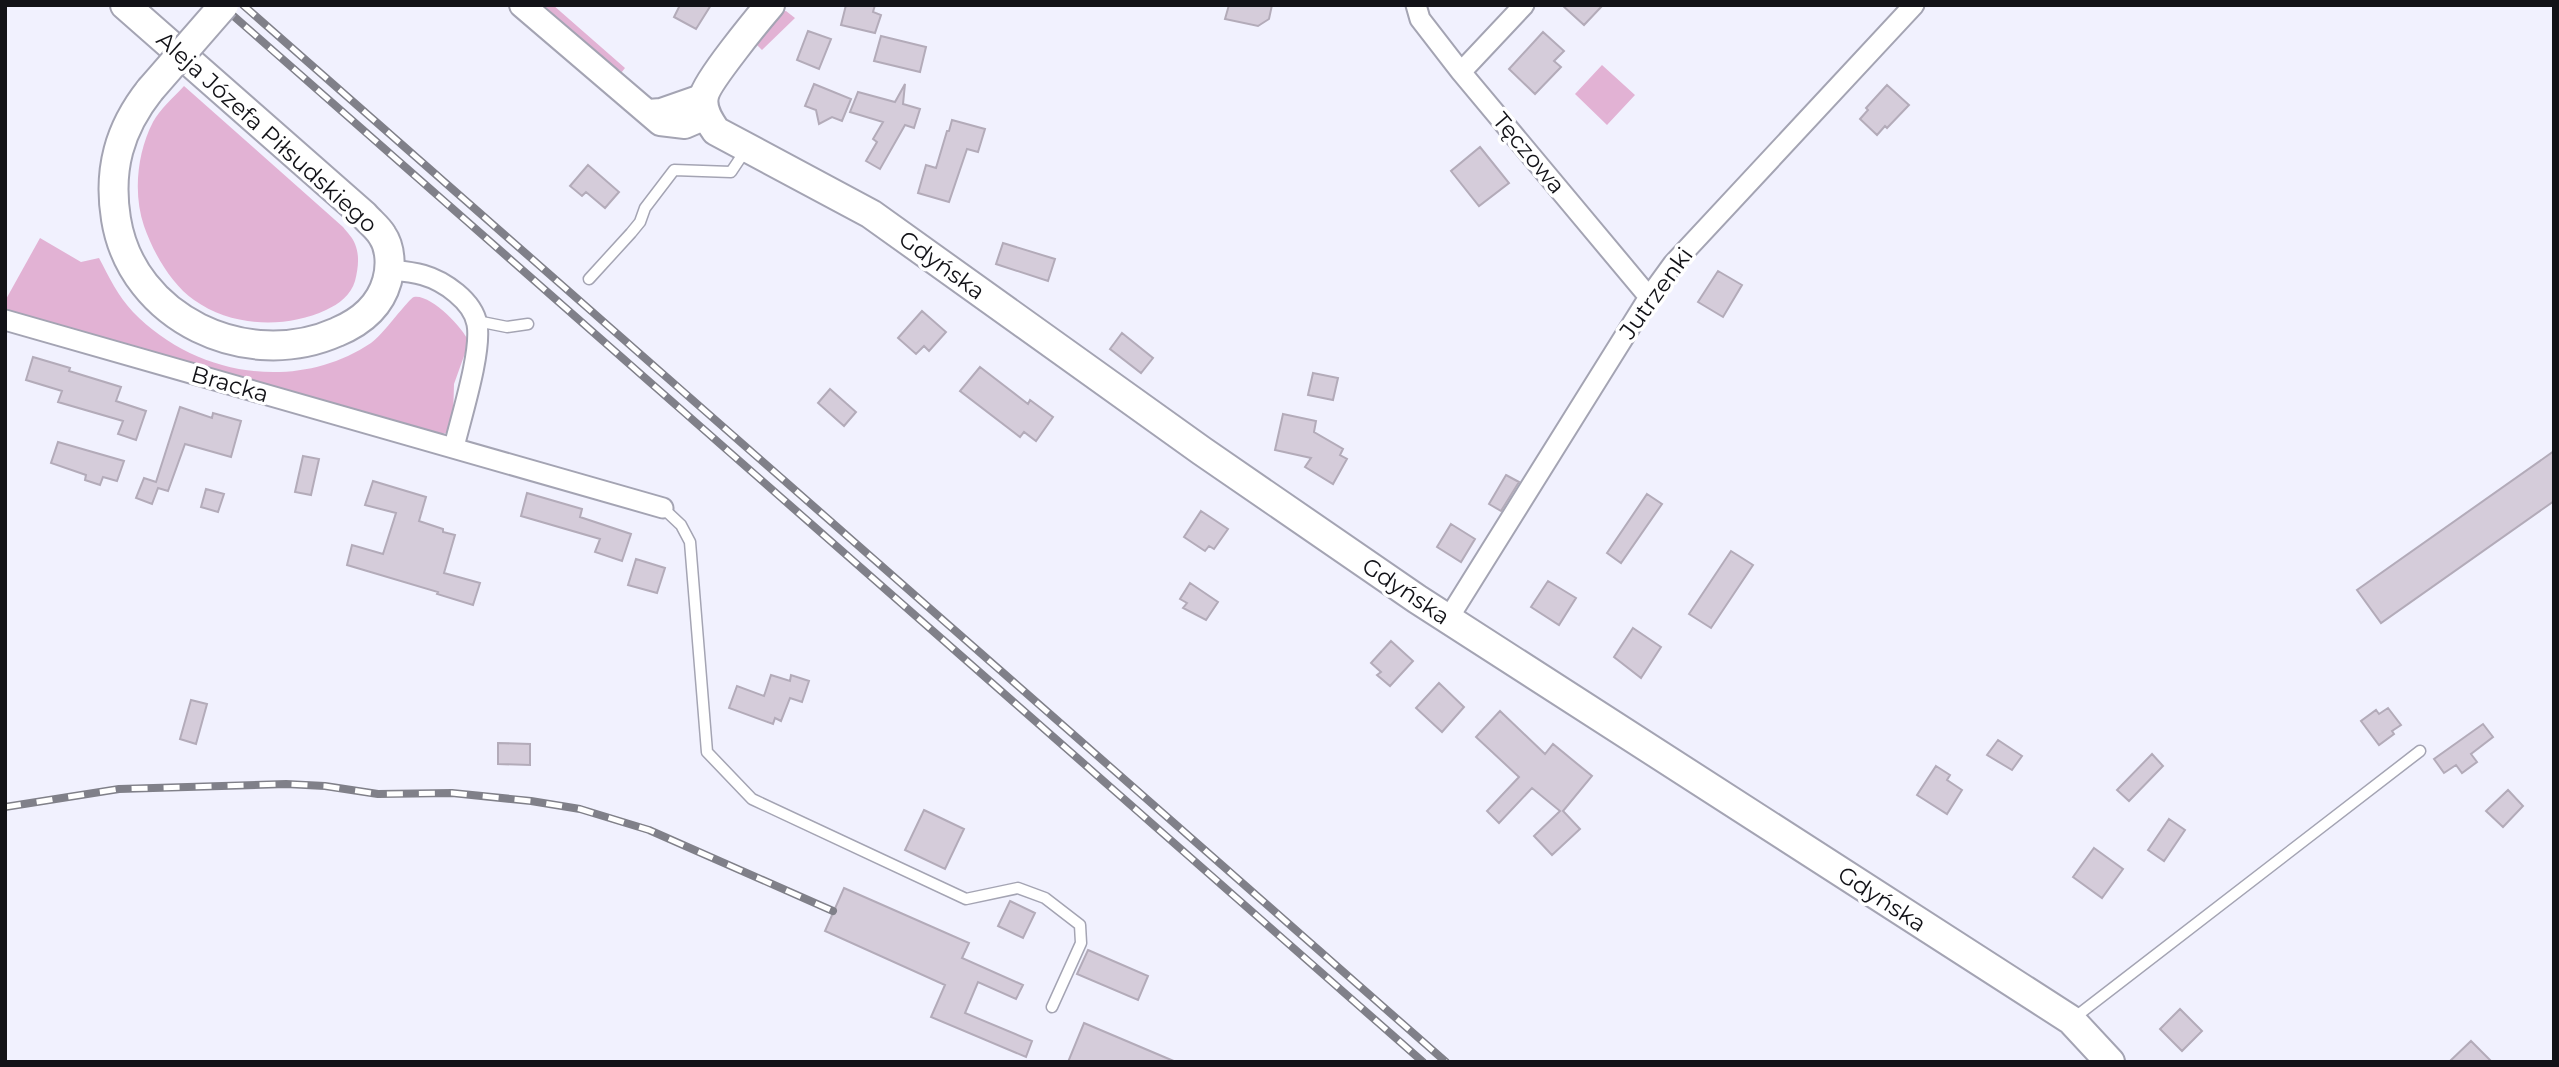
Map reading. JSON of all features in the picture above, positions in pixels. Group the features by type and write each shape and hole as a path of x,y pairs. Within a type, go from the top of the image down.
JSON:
{"main road":[{"name":"Aleja Józefa Piłsudskiego","path":"125,5 364,215 384,236 389,251 390,270"},
{"path":"225,5 150,90 127,123 117,149 112,199 119,239 137,276 156,299 185,322 214,336 244,344 284,345 311,342 346,328 369,313 384,293 390,270"},
{"path":"705,106 712,80 770,5"},
{"name":"Gdyńska","path":"705,106 716,131 871,214 1202,451 1448,619 2071,1020 2110,1062"}],"street":[{"path":"522,5 660,123 685,126 705,106"},
{"name":"Tęczowa","path":"1416,5 1420,19 1461,72 1649,297"},
{"path":"1461,72 1524,5"},
{"name":"Jutrzenki","path":"1448,619 1649,297 1673,264 1913,5"},
{"path":"390,270 422,274 438,281 469,306 477,321 478,341 454,447"},
{"name":"Bracka","path":"5,320 663,508"}],"lane":[{"path":"589,279 640,222 645,208 674,170 731,172 747,148"},
{"path":"477,321 507,327 528,324"},
{"path":"663,508 681,525 690,542 707,752 752,799 966,899 1018,888 1045,898 1080,925 1081,934 1081,943 1052,1007"},
{"path":"2071,1020 2420,751"}],"shaded area":[{"path":"543,5 553,5 625,68 621,73"},
{"path":"786,11 795,18 762,50 756,44 780,12"},
{"path":"1602,65 1635,95 1607,125 1575,94"},
{"path":"184,86 351,237 358,253 357,272 351,291 340,302 326,310 293,320 242,320 225,316 194,300 170,276 152,246 144,226 139,201 138,174 143,147 153,122"},
{"path":"40,238 81,262 99,258 128,306 158,334 186,351 216,363 247,370 279,372 311,368 342,359 371,343 414,297 421,297 437,306 453,321 469,342 454,384 453,420 446,433 436,436 5,314 5,301"}],"building":[{"path":"680,5 711,5 696,29 674,17"},
{"path":"846,5 875,5 873,12 881,15 875,33 841,25"},
{"path":"1229,5 1272,5 1269,19 1258,26 1225,19"},
{"path":"1562,5 1603,5 1584,25"},
{"path":"808,31 831,39 819,69 797,60"},
{"path":"1543,32 1564,51 1554,61 1561,67 1535,94 1509,69"},
{"path":"881,36 926,47 920,72 874,61"},
{"path":"814,84 851,99 842,121 832,117 819,124 816,110 805,106"},
{"path":"905,84 903,104 920,109 914,128 905,125 880,169 866,161 877,142 873,139 883,122 850,112 858,92 895,102"},
{"path":"1887,85 1909,105 1877,135 1860,119 1868,110 1866,108"},
{"path":"952,120 985,129 978,152 967,149 949,202 918,193 926,165 936,168"},
{"path":"1480,147 1509,183 1479,206 1451,171"},
{"path":"588,165 619,192 605,208 586,192 582,196 570,186"},
{"path":"1003,243 1055,259 1048,281 996,264"},
{"path":"1718,271 1742,285 1723,317 1698,302"},
{"path":"922,311 946,332 929,351 924,346 916,354 898,338"},
{"path":"1122,333 1153,358 1141,373 1110,349"},
{"path":"33,357 121,387 116,401 146,411 136,440 118,434 123,421 58,402 62,391 26,380"},
{"path":"980,367 1028,404 1030,400 1053,417 1036,441 1024,432 1020,437 960,391"},
{"path":"1313,373 1338,378 1333,400 1308,395"},
{"path":"830,389 856,412 844,426 818,403"},
{"path":"180,407 212,418 213,413 241,421 231,457 185,444 168,491 158,488 152,504 136,498 144,478 156,482"},
{"path":"1283,414 1316,421 1314,432 1343,449 1340,455 1347,459 1333,484 1305,467 1311,458 1275,450"},
{"path":"58,442 124,461 117,481 103,477 100,485 85,480 86,475 51,463"},
{"path":"2554,451 2554,501 2381,623 2357,590"},
{"path":"303,456 319,459 311,495 295,492"},
{"path":"1506,475 1519,482 1501,511 1489,504"},
{"path":"373,481 426,497 419,521 455,535 444,573 480,583 473,605 347,565 352,545 383,554 396,513 365,505"},
{"path":"206,489 224,494 218,512 201,507"},
{"path":"527,493 582,509 580,517 631,534 622,561 595,552 600,539 521,516"},
{"path":"1647,494 1662,504 1621,563 1607,553"},
{"path":"1201,511 1228,529 1214,549 1209,546 1205,551 1184,537"},
{"path":"1451,524 1475,539 1461,562 1437,547"},
{"path":"1731,551 1753,565 1711,628 1689,614"},
{"path":"636,559 665,568 657,593 628,585"},
{"path":"1548,581 1576,598 1559,625 1531,607"},
{"path":"1190,583 1218,602 1206,620 1183,608 1187,603 1180,599"},
{"path":"1633,628 1661,647 1641,678 1614,657"},
{"path":"1391,641 1413,661 1390,686 1377,675 1381,672 1371,663"},
{"path":"771,675 790,681 791,675 809,681 802,702 790,698 781,721 775,718 773,724 729,708 737,686 764,696"},
{"path":"1439,683 1464,707 1442,732 1416,708"},
{"path":"191,700 207,704 196,744 180,739"},
{"path":"2388,708 2401,725 2379,745 2361,721 2376,710 2379,714"},
{"path":"1500,711 1545,754 1553,744 1592,776 1563,811 1580,829 1552,855 1534,836 1560,811 1532,788 1499,823 1487,811 1519,777 1476,737"},
{"path":"2483,724 2493,737 2471,754 2477,762 2462,773 2456,765 2444,773 2434,759"},
{"path":"1998,740 2022,756 2012,770 1987,755"},
{"path":"498,743 530,744 530,765 498,764"},
{"path":"2152,754 2163,766 2129,801 2117,790"},
{"path":"1936,766 1950,775 1947,780 1962,790 1947,814 1917,795"},
{"path":"2508,790 2523,806 2503,827 2486,811"},
{"path":"924,810 964,829 945,869 905,850"},
{"path":"2169,819 2185,830 2164,861 2148,850"},
{"path":"2094,848 2123,869 2102,898 2073,877"},
{"path":"844,888 969,943 962,958 1023,985 1016,999 978,982 965,1013 1032,1041 1026,1057 931,1017 945,985 825,931"},
{"path":"1010,901 1035,913 1023,938 998,926"},
{"path":"1088,950 1148,976 1138,1000 1077,974"},
{"path":"2180,1009 2202,1031 2182,1051 2160,1029"},
{"path":"1084,1023 1176,1062 1068,1062"},
{"path":"2471,1041 2492,1062 2449,1062"}],"railway":[{"path":"221,5 1423,1062"},
{"path":"243,5 1446,1062"},
{"path":"5,807 119,789 286,784 325,786 378,794 452,793 531,801 580,809 649,830 833,911"}]}
